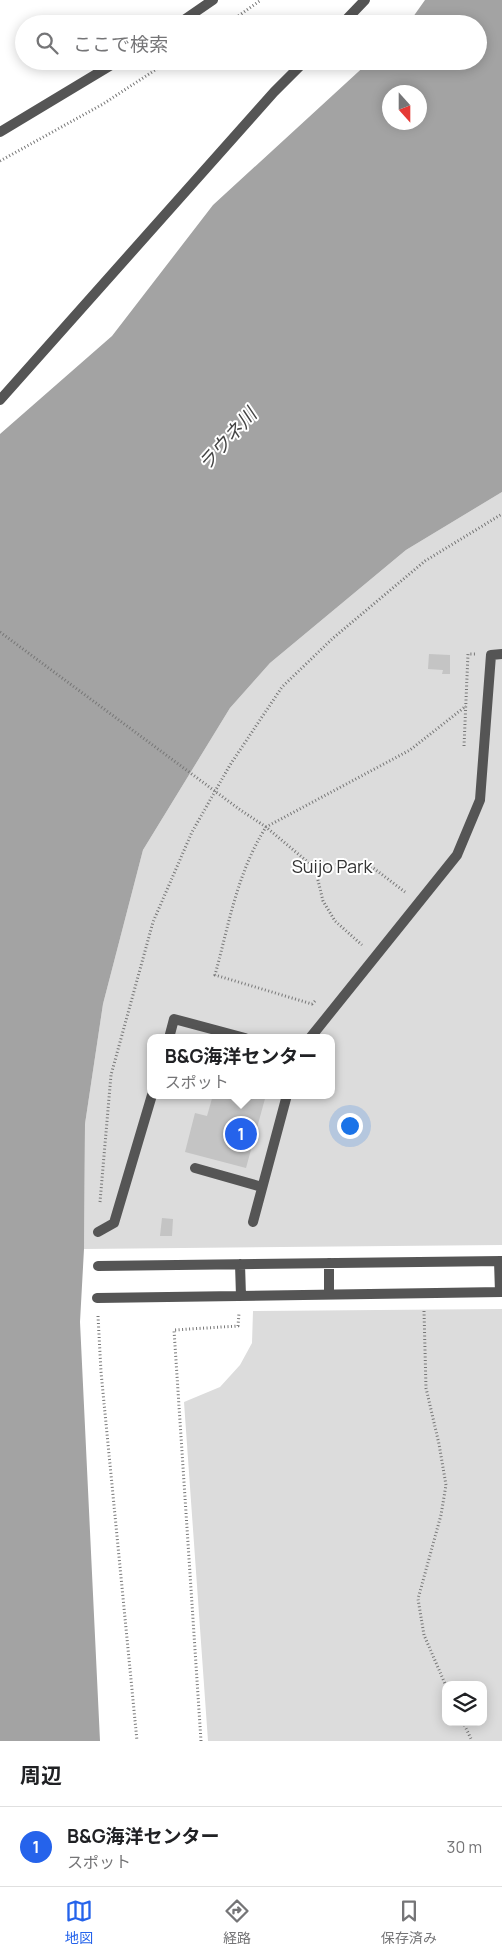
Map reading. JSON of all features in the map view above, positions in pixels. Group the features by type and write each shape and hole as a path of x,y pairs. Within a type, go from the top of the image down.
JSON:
{"street":[{"path":"191,15 213,0"},
{"path":"351,15 366,0"},
{"path":"0,132 103,70"},
{"path":"0,400 274,92 296,70"},
{"path":"313,1034 457,855 480,800 497,654"},
{"path":"170,1034 174,1019 229,1034"},
{"path":"98,1232 114,1223 151,1099"},
{"path":"253,1222 286,1099"},
{"path":"195,1168 262,1186"},
{"path":"98,1266 501,1261 501,1292 98,1298"},
{"path":"329,1263 329,1294"},
{"path":"240,1264 241,1296"}],"path":[{"path":"240,15 261,0"},
{"path":"0,161 103,104 155,70"},
{"path":"98,1232 111,1075 153,922 192,832 230,765 282,687 332,639 425,561 502,514"},
{"path":"0,632 266,827 315,868 322,901 335,921 362,944"},
{"path":"464,751 468,654 497,654"},
{"path":"319,996 312,1004 215,975 242,872 266,827 410,750 466,706"},
{"path":"315,868 339,864 372,867 406,892"},
{"path":"400,900 412,885"},
{"path":"356,952 368,937"},
{"path":"424,1293 426,1388 439,1444 446,1486 441,1515 418,1599 424,1635 444,1681"},
{"path":"201,1741 174,1330 238,1326 241,1296"},
{"path":"98,1298 102,1372 137,1741"},
{"path":"465,1726 472,1741"}],"green space":[{"name":"Suijo Park","path":"502,492 502,1245 84,1249 85,1124 103,1004 143,850 230,708 270,663 406,550"},
{"path":"502,1309 502,1741 208,1741 184,1402 220,1387 240,1365 252,1343 253,1311"}],"water":[{"name":"ラウネ川","path":"425,0 502,0 502,492 406,550 270,663 230,708 143,850 103,1004 85,1124 84,1249 80,1322 100,1741 0,1741 0,434 112,336 213,205 360,70 487,70 487,15 414,15"}],"building":[{"path":"429,654 450,655 450,674 442,674 443,670 428,669"},
{"path":"212,1099 265,1099 246,1168 185,1152 195,1113 207,1116"},
{"path":"162,1218 173,1219 172,1236 160,1236"}],"place":[{"name":"B&G海洋センター","path":"241,1134"}]}
